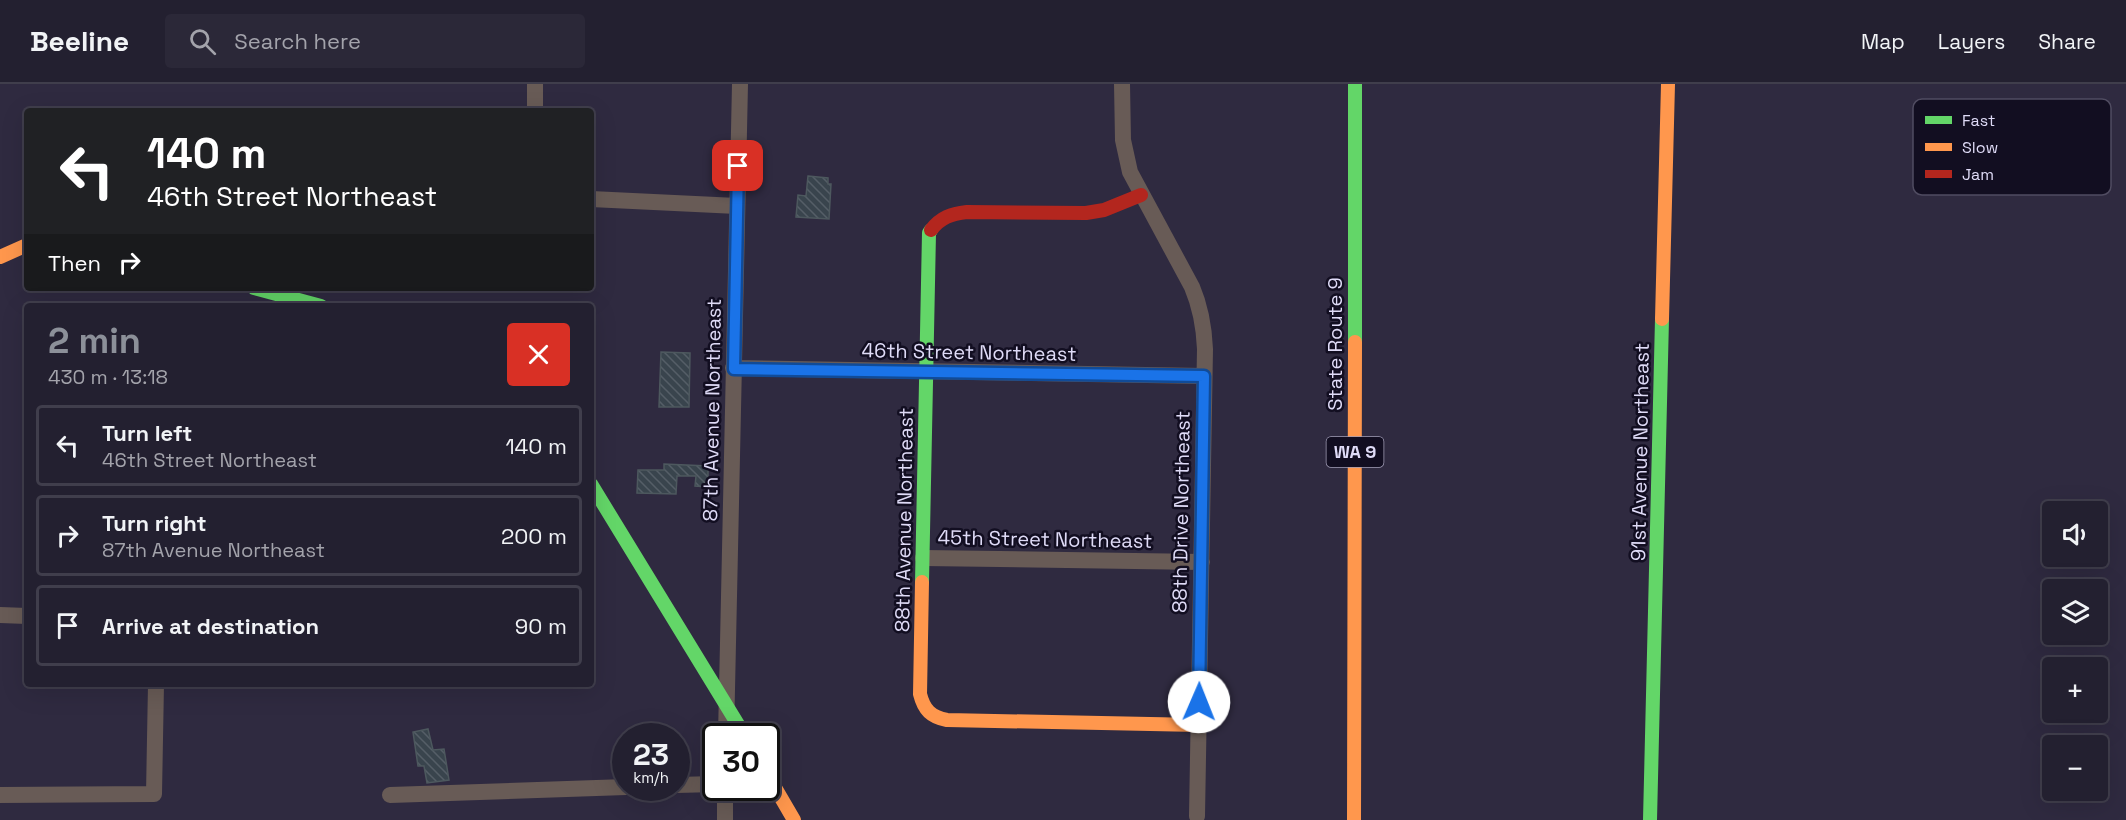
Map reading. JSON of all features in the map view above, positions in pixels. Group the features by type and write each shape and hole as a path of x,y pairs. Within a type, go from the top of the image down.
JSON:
{"street":[{"path":"535,84 535,108"},
{"name":"87th Avenue Northeast","path":"726,723 740,84"},
{"name":"88th Drive Northeast","path":"1122,84 1125,157 1130,172 1192,287 1204,325 1197,816"},
{"name":"State Route 9","path":"1354,820 1355,84"},
{"name":"91st Avenue Northeast","path":"1650,820 1668,84"},
{"name":"88th Avenue Northeast","path":"1141,195 1104,210 1086,213 948,213 937,220 929,233 920,694 921,703 927,712 936,718 947,720 1199,725"},
{"path":"594,199 737,206"},
{"path":"0,257 24,246"},
{"path":"265,291 310,303"},
{"name":"46th Street Northeast","path":"734,369 1204,376"},
{"path":"594,489 737,723"},
{"name":"45th Street Northeast","path":"923,558 1202,562"},
{"path":"0,615 24,616"},
{"path":"0,795 154,794 156,687"},
{"path":"390,795 612,787"},
{"path":"780,796 794,820"},
{"path":"725,801 725,820"}],"building":[{"path":"808,176 828,178 828,184 831,184 829,219 796,217 798,195 806,196"},
{"path":"661,352 690,353 689,407 659,407"},
{"path":"664,464 708,466 708,487 695,486 696,476 677,476 676,494 637,493 638,470 664,470"},
{"path":"428,729 433,750 444,749 449,780 427,783 424,766 418,766 413,732"}],"traffic: fast":[{"path":"1355,84 1355,342"},
{"path":"922,582 929,233 931,230"},
{"path":"265,291 310,303"},
{"path":"1650,820 1662,319"},
{"path":"594,489 737,723"}],"traffic: slow":[{"path":"1662,319 1668,84"},
{"path":"0,257 24,246"},
{"path":"1354,820 1355,342"},
{"path":"922,582 920,694 926,708 937,717 947,720 1199,725"},
{"path":"780,796 794,820"}],"traffic: jam":[{"path":"931,230 943,219 961,213 1086,213 1104,210 1141,195"}],"route":[{"path":"738,166 734,369 1204,376 1199,702"}]}
